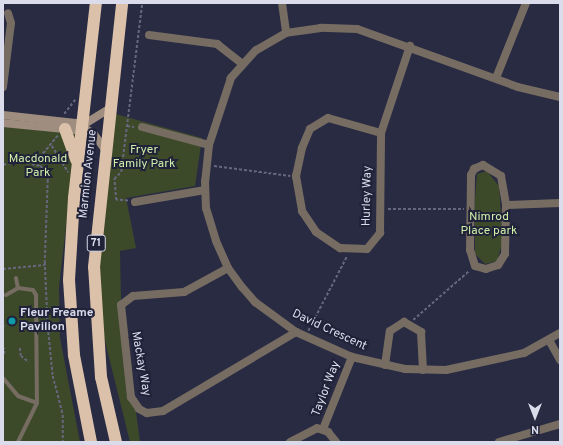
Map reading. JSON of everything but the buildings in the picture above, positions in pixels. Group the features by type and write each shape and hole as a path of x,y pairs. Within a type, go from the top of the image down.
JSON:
{"highway":[{"name":"Marmion Avenue","path":"91,442 87,425 70,305 78,165 96,3"},
{"name":"Marmion Avenue","path":"116,442 101,377 94,302 95,250 109,109 122,3"},
{"path":"66,129 78,165"},
{"path":"83,442 87,425"}],"street":[{"path":"282,3 286,33"},
{"path":"496,78 526,3"},
{"path":"3,87 11,23 8,13"},
{"name":"David Crescent","path":"560,97 496,78 410,46 342,27 286,33 241,62 223,94 209,145 205,190 209,223 228,268 255,302 296,332 352,357 385,365 423,370 446,370 499,361 549,340 560,333"},
{"path":"149,35 217,44 241,62"},
{"name":"Hurley Way","path":"348,250 359,251 373,245 380,233 381,133 410,46"},
{"path":"3,122 66,129 82,128 109,109"},
{"path":"3,116 76,124 94,134 105,150"},
{"path":"348,250 323,238 308,221 298,200 296,176 306,136 321,121 336,118 381,133"},
{"path":"142,127 209,145"},
{"path":"483,165 501,176 506,205 506,247 502,261 486,269 475,266 470,250 471,175 474,168 483,165"},
{"path":"135,202 205,190"},
{"path":"506,205 560,203"},
{"name":"Mackay Way","path":"228,268 184,292 133,296 121,305 131,397 139,409 147,413 163,411 296,332"},
{"path":"385,365 390,331 398,323 410,323 421,332 423,370"},
{"path":"549,340 560,360"},
{"name":"Taylor Way","path":"323,429 352,357"},
{"path":"499,442 560,424"},
{"name":"Taylor Way","path":"290,442 312,430 323,429"},
{"name":"Taylor Way","path":"323,429 336,442"}],"lane":[{"path":"16,278 18,288"},
{"path":"6,295 18,288 36,291 37,403 18,442"},
{"path":"3,378 18,396 37,403"}],"path":[{"path":"135,202 116,200 114,179 121,172 142,3"},
{"path":"63,442 63,415 50,350 45,265 48,180 41,166 42,155 52,146 70,176"},
{"path":"3,165 17,161 41,166"},
{"path":"206,166 296,176"},
{"path":"380,209 470,209"},
{"path":"306,336 348,250"},
{"path":"3,269 45,265"},
{"path":"410,323 475,266"},
{"path":"20,328 29,327"},
{"path":"4,348 4,354"},
{"path":"20,348 21,356 29,362"}],"green space":[{"name":"Fryer Family Park","path":"112,113 202,138 195,186 126,198 136,248 120,251 121,300 140,442 130,442 94,297"},
{"name":"Macdonald Park","path":"3,126 77,132 59,287 60,338 80,442 3,442"},
{"name":"Nimrod Place park","path":"487,171 499,186 503,241 497,261 485,264 475,254 475,200 477,174"}],"place":[{"name":"Fleur Freame Pavilion","path":"12,321"}]}
